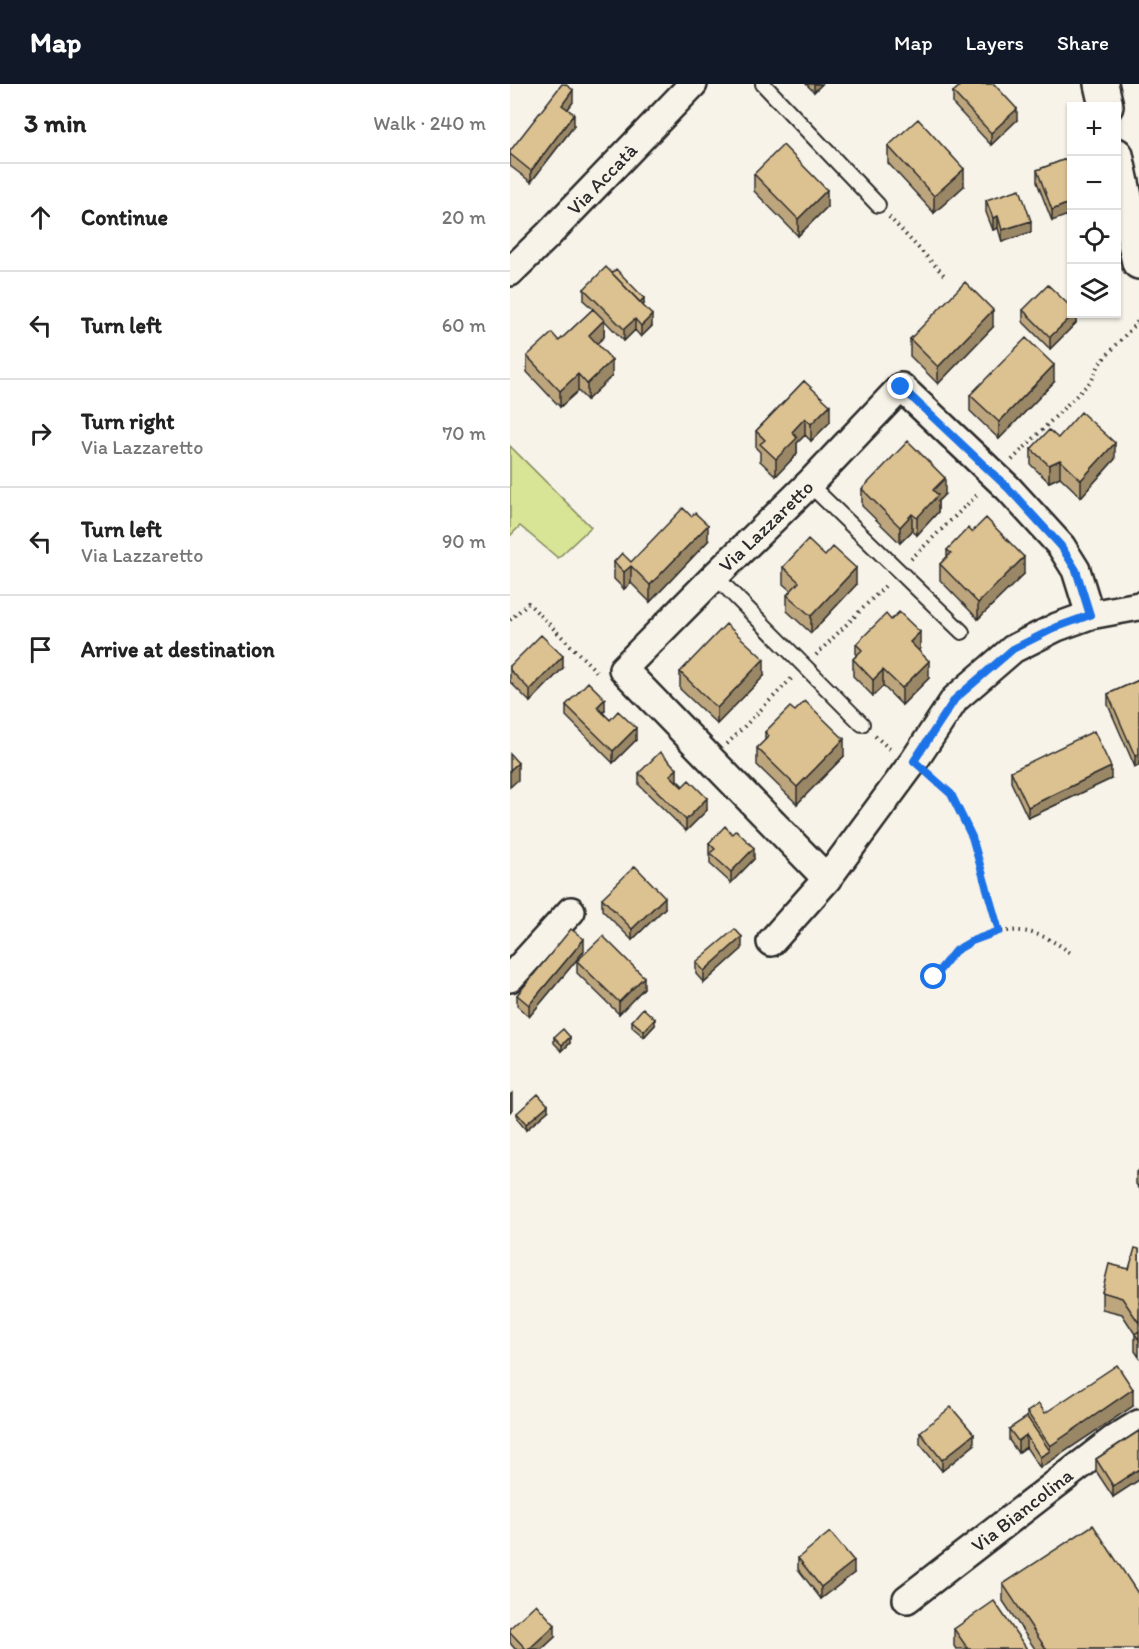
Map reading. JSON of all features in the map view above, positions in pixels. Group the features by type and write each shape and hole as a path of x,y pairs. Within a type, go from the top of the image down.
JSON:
{"street":[{"name":"Via Accatà","path":"510,272 693,84"},
{"path":"1101,84 1105,102"},
{"path":"1116,156 1139,262"},
{"name":"Via Lazzaretto","path":"827,879 623,669 809,484 901,387 1008,488 1061,546 1076,570 1090,615"},
{"path":"771,942 827,879 914,761 955,699 1013,649 1057,627 1090,615 1139,606"},
{"path":"510,978 571,911"},
{"name":"Via Biancolina","path":"907,1599 1113,1440 1139,1424"}],"lane":[{"path":"763,84 878,205"},
{"path":"809,484 962,632"},
{"path":"715,576 862,724"}],"path":[{"path":"878,205 944,275"},
{"path":"711,760 1092,380 1100,363 1139,320"},
{"path":"510,620 528,603 601,676"},
{"path":"862,724 895,754 914,761 951,794 972,837 999,931"},
{"path":"934,977 955,951 972,941 999,931 1024,931 1040,935 1060,945 1073,955"}],"green space":[{"path":"510,446 591,527 558,558 520,526 510,536"}],"building":[{"path":"562,84 573,90 562,105 574,114 531,171 510,154 510,151"},
{"path":"962,84 994,84 1017,109 991,133 953,92"},
{"path":"918,119 964,169 934,196 888,146"},
{"path":"783,145 827,190 798,219 754,174"},
{"path":"1067,159 1067,204 1052,210 1037,170"},
{"path":"1020,189 1031,221 1002,230 998,216 993,218 986,200"},
{"path":"606,267 652,315 641,326 635,319 624,329 584,289"},
{"path":"616,269 644,298 640,302 612,273"},
{"path":"965,282 993,310 938,367 910,339"},
{"path":"1048,285 1067,303 1067,318 1070,318 1050,337 1023,310"},
{"path":"593,309 604,320 589,335 612,360 587,384 578,374 560,391 527,356 552,333 559,341"},
{"path":"1026,338 1054,365 999,422 970,395"},
{"path":"804,381 830,405 811,424 805,418 792,432 797,438 776,459 760,444 765,440 756,431"},
{"path":"1081,412 1115,443 1081,480 1060,460 1049,465 1031,449 1049,430 1058,438"},
{"path":"908,441 945,478 933,490 938,495 917,518 912,514 900,527 862,489"},
{"path":"683,508 691,516 695,513 708,525 650,585 631,566 624,572 614,562 622,553 631,562"},
{"path":"986,518 1024,557 978,603 940,564 951,553 947,550 968,528 972,532"},
{"path":"808,540 825,556 833,547 856,568 811,616 787,595 799,582 783,567"},
{"path":"899,612 920,632 910,642 929,661 902,688 883,670 873,680 853,659 862,650 856,644 886,614 891,620"},
{"path":"726,624 764,659 717,708 680,672"},
{"path":"541,635 563,656 530,690 510,670 510,666"},
{"path":"1139,680 1139,754 1135,756 1108,694"},
{"path":"588,682 605,699 597,707 610,720 618,711 636,728 613,751 566,705"},
{"path":"805,701 844,739 797,787 757,748 769,736 765,732 790,707 795,711"},
{"path":"1094,731 1111,767 1028,807 1011,771"},
{"path":"660,752 677,769 670,775 682,787 689,780 707,798 686,820 639,773"},
{"path":"510,754 518,763 510,770"},
{"path":"725,826 732,834 736,830 754,848 731,872 710,853 715,849 709,843"},
{"path":"635,866 665,897 632,929 602,898"},
{"path":"571,929 584,939 529,1005 517,995"},
{"path":"735,929 742,937 704,971 696,962"},
{"path":"603,936 644,977 619,1002 577,961"},
{"path":"643,1008 655,1019 644,1031 632,1021"},
{"path":"563,1029 570,1037 562,1045 554,1037"},
{"path":"538,1094 548,1105 526,1124 517,1113"},
{"path":"1135,1248 1139,1249 1139,1323 1122,1298 1102,1292 1109,1264 1129,1269"},
{"path":"1117,1365 1133,1389 1050,1446 1027,1412 1039,1404 1045,1413"},
{"path":"951,1407 974,1434 942,1460 920,1432"},
{"path":"1027,1417 1050,1451 1040,1457 1026,1435 1018,1441 1009,1429"},
{"path":"1139,1431 1139,1469 1113,1486 1096,1459"},
{"path":"1093,1525 1139,1595 1139,1649 1046,1649 1003,1584"},
{"path":"830,1532 854,1561 821,1587 798,1558"},
{"path":"994,1601 1027,1649 968,1649 954,1629"},
{"path":"536,1604 555,1625 529,1649 526,1649 510,1632 510,1628"}],"route":[{"path":"901,387 1008,488 1061,546 1076,570 1090,615 1057,627 1013,649 955,699 914,761 951,794 972,837 999,931 972,941 955,951 934,977"}]}
